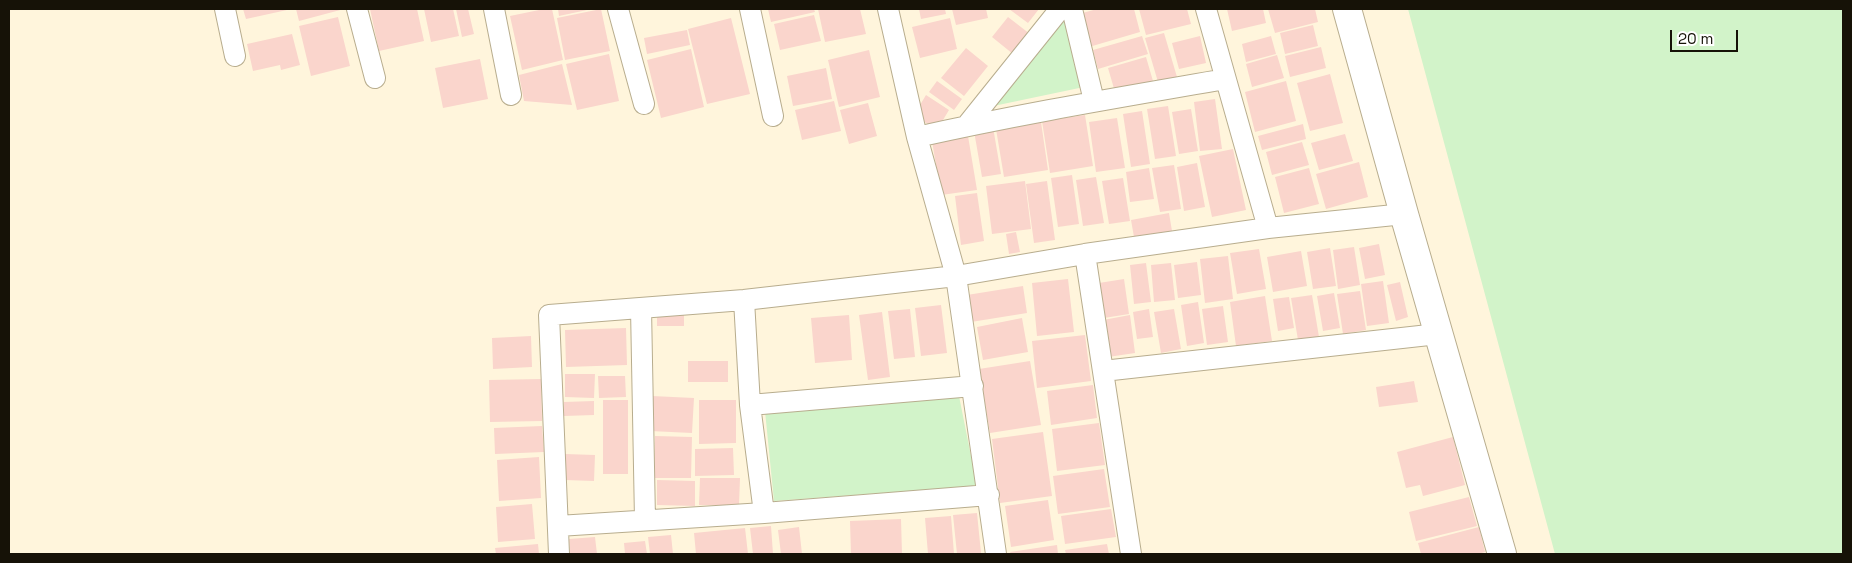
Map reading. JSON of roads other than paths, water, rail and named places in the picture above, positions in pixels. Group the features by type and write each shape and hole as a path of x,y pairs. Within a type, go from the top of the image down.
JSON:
{"street":[{"path":"225,9 235,56"},
{"path":"357,9 375,78"},
{"path":"494,9 511,94"},
{"path":"618,9 644,104"},
{"path":"750,9 773,116"},
{"path":"888,9 917,137 956,276 996,554"},
{"path":"967,126 1060,9"},
{"path":"1072,9 1094,102"},
{"path":"1206,9 1268,228"},
{"path":"1347,9 1502,554"},
{"path":"917,137 1094,102 1226,80"},
{"path":"559,554 549,314 744,300 956,276 1085,254 1268,228 1404,214"},
{"path":"1085,254 1131,554"},
{"path":"744,300 750,405 764,513"},
{"path":"641,308 645,520"},
{"path":"1103,371 1438,334"},
{"path":"750,405 973,386"},
{"path":"558,526 764,513 989,495"}]}
